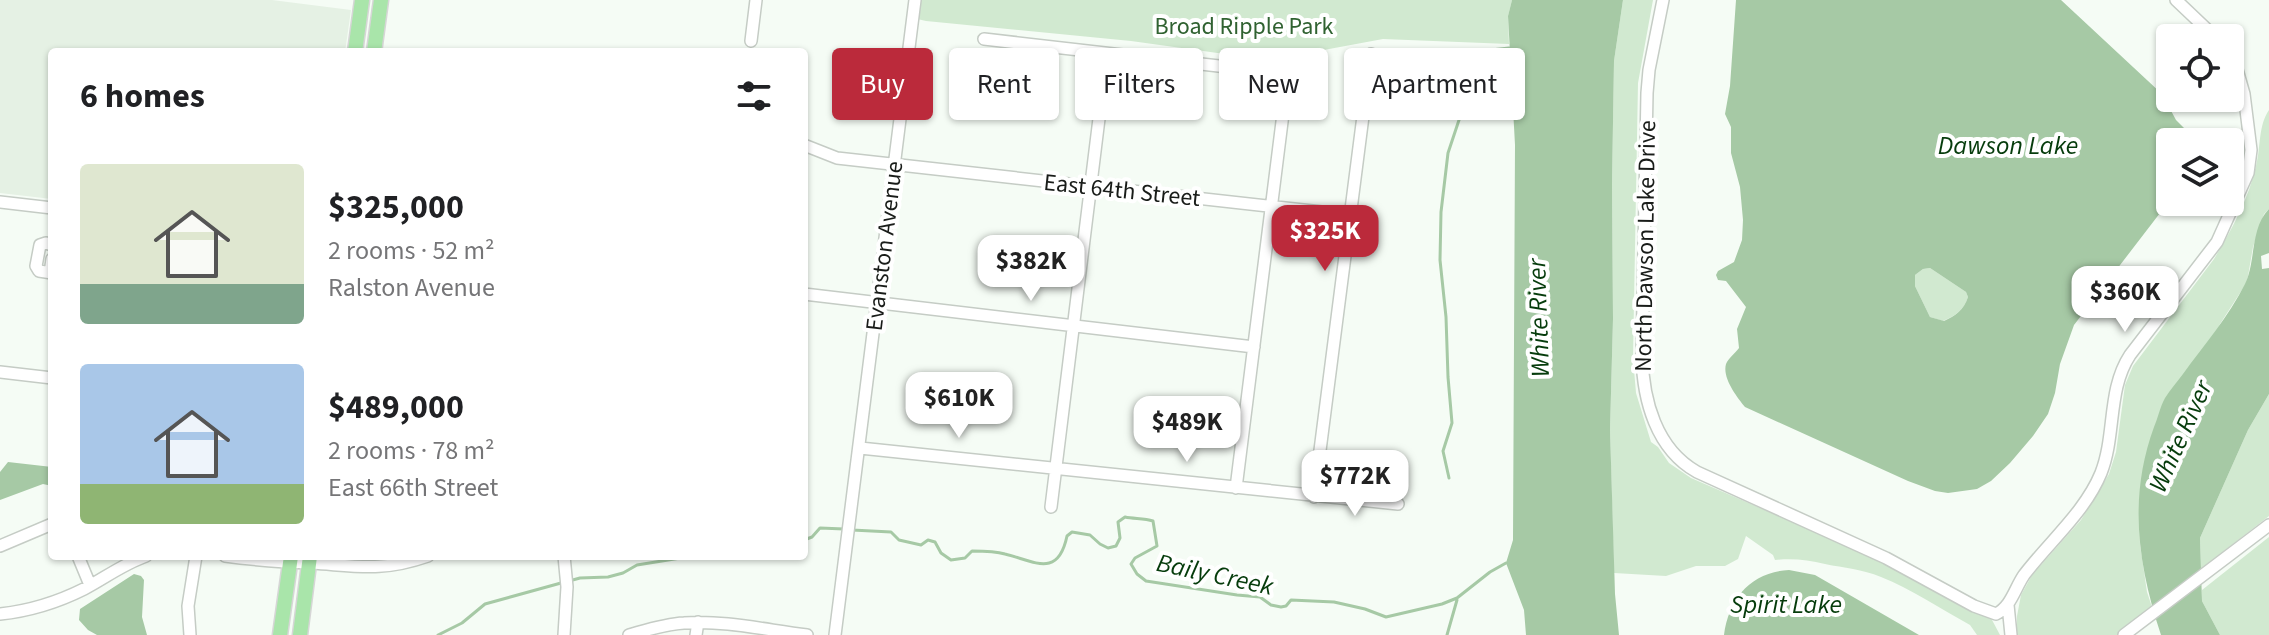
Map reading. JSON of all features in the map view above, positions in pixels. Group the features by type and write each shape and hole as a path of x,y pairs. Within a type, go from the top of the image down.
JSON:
{"main road":[{"path":"356,48 362,0"},
{"path":"375,48 381,0"},
{"path":"280,635 300,561"},
{"path":"300,561 300,635"}],"street":[{"path":"751,41 756,0"},
{"name":"Evanston Avenue","path":"835,635 915,0"},
{"name":"North Dawson Lake Drive","path":"1663,0 1647,93 1642,356 1645,395 1656,427 1676,455 1697,472 1886,558 1974,606 2002,610"},
{"path":"2176,0 2201,24"},
{"path":"984,39 1075,50"},
{"path":"1203,65 1288,74 1236,488"},
{"path":"2008,635 2002,610 2024,576 2095,485 2105,461 2121,370 2217,242 2245,181 2251,150 2244,94"},
{"path":"1051,507 1098,120"},
{"path":"1314,497 1362,120"},
{"name":"East 64th Street","path":"808,147 837,158 1349,215"},
{"path":"0,202 48,208"},
{"path":"48,244 40,245 36,262 37,270 48,272"},
{"path":"808,294 1254,347"},
{"path":"0,372 48,378"},
{"path":"860,448 1398,504"},
{"path":"2124,635 2269,525"},
{"path":"0,546 48,526"},
{"path":"80,560 90,585"},
{"path":"0,614 48,604 137,560"},
{"path":"190,635 188,610 195,560"},
{"path":"300,561 374,568 410,560"},
{"path":"564,560 567,581 564,635"},
{"path":"629,635 667,625 697,629 714,623 807,635"}],"shaded area":[{"path":"0,0 272,0 351,10 346,48 48,48 48,199 0,193"}],"green space":[{"name":"Broad Ripple Park","path":"915,0 1512,0 1508,16 1509,44 1383,39 1328,49 1219,48 1219,53 1203,51 1203,48 913,18"},
{"path":"1623,0 1653,0 1638,83 1633,358 1636,393 1651,442 1669,463 1691,478 1873,557 1991,618 2000,635 1977,635 1970,625 1874,574 1806,560 1775,560 1773,555 1746,536 1738,559 1725,566 1696,566 1666,576 1614,573 1610,430 1612,184 1614,61"},
{"path":"2269,110 2269,209 2264,214 2253,247 2247,282 2220,324 2139,500 2140,544 2152,607 2118,635 2017,635 2021,595 2032,575 2081,520 2109,474 2116,452 2125,385 2133,366 2214,259 2238,216 2244,216 2244,202 2258,159 2265,116"},
{"path":"1930,268 1966,292 1968,297 1958,312 1943,321 1930,317 1915,286 1915,275"},
{"path":"2269,394 2269,516 2201,569 2200,538 2248,430"},
{"path":"2269,537 2269,635 2220,635 2202,601 2202,590"}],"water":[{"name":"White River","path":"1512,0 1623,0 1614,61 1610,430 1619,635 1526,635 1524,610 1506,563 1513,540 1514,120 1525,120 1525,48 1510,48 1508,16"},
{"name":"Dawson Lake","path":"1736,0 2061,0 2156,88 2156,112 2172,112 2184,128 2156,128 2158,216 2074,325 2060,364 2048,414 2033,436 1991,481 1977,489 1948,493 1908,481 1745,407 1734,393 1725,369 1739,348 1737,329 1746,307 1726,281 1718,280 1716,275 1734,262 1742,240 1740,187 1731,153 1731,127 1725,114","holes":["1930,268 1966,292 1968,297 1962,309 1944,321 1930,317 1915,286 1915,275"]},
{"name":"White River","path":"2269,209 2269,253 2261,256 2262,269 2269,268 2269,394 2248,430 2200,538 2202,601 2220,635 2161,635 2147,583 2139,531 2141,480 2146,453 2165,398 2239,296 2251,266 2259,226"},
{"path":"8,462 48,467 48,485 43,484 0,500 0,472"},
{"name":"Spirit Lake","path":"1789,570 1815,575 1919,635 1724,635 1731,610 1744,589 1764,576"},
{"path":"134,574 144,580 142,617 147,635 97,635 88,630 79,620 80,609"}],"waterway":[{"path":"1449,478 1443,451 1452,423 1440,260 1441,212 1448,153 1459,120"},
{"name":"Baily Creek","path":"852,530 891,532 899,540 921,545 928,540 935,542 941,553 951,560 965,558 972,551 985,551 1044,564 1058,558 1067,536 1072,532 1090,535 1108,548 1116,546 1120,538 1118,522 1125,517 1146,519 1153,521 1157,546 1135,558 1131,564 1146,581 1260,597 1271,605 1281,607 1291,600 1334,602 1386,617 1457,598 1506,563"},
{"name":"Baily Creek","path":"808,538 820,528 844,529"},
{"name":"Baily Creek","path":"569,581 608,577 637,565 668,560"},
{"name":"Baily Creek","path":"438,635 462,623 485,604 561,583"},
{"path":"1447,635 1457,600"}]}
